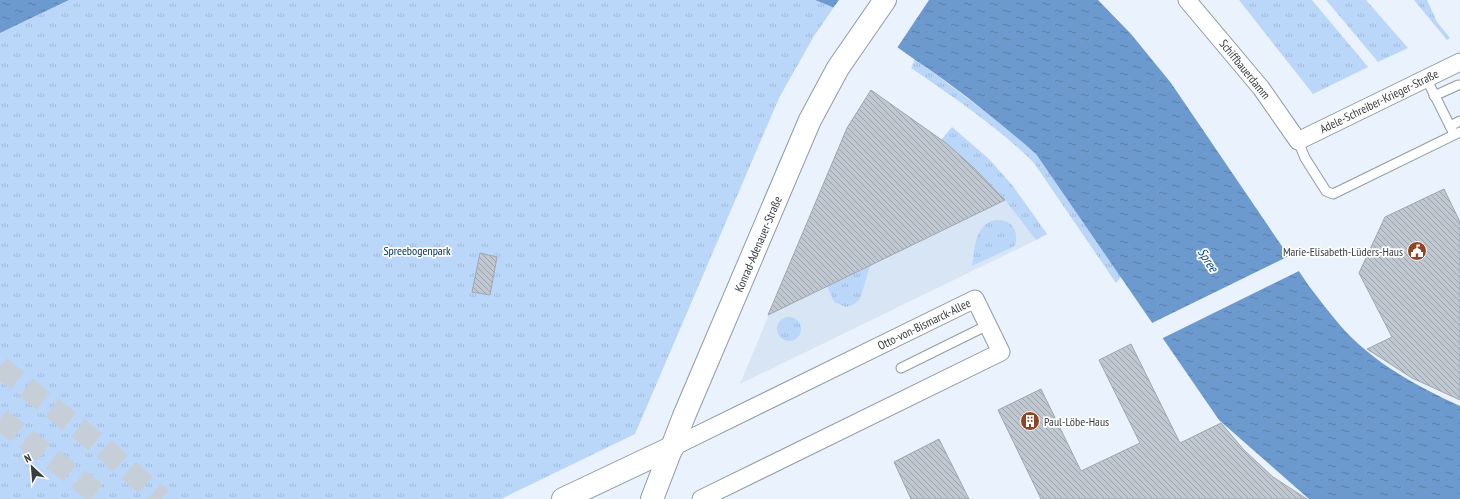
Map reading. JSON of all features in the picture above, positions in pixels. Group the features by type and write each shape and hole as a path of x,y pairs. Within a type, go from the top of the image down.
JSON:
{"street":[{"name":"Konrad-Adenauer-Straße","path":"652,499 810,120 826,89 846,56 885,0"},
{"name":"Schiffbauerdamm","path":"1188,0 1261,88 1298,141"},
{"name":"Adele-Schreiber-Krieger-Straße","path":"1298,141 1460,62"},
{"name":"Otto-von-Bismarck-Allee","path":"564,499 975,299 1001,352 701,499"}],"lane":[{"path":"1426,78 1434,96 1455,131"},
{"path":"1434,96 1458,85"},
{"path":"1298,141 1305,158 1326,191 1333,194 1455,131 1460,121"},
{"path":"901,368 988,326"}],"shaded area":[{"path":"871,90 946,143 974,168 1001,195 1036,240 740,384 847,128"}],"green space":[{"name":"Spreebogenpark","path":"69,0 815,0 834,7 814,36 779,98 635,434 501,499 0,499 0,33"},
{"path":"1239,0 1312,0 1368,67 1313,94"},
{"path":"1326,0 1366,0 1408,48 1378,62"},
{"path":"1414,0 1427,0 1437,22 1450,38 1447,40"},
{"path":"915,59 1004,126 1036,154 1121,277 1116,283 1034,163 990,124 911,68"},
{"path":"952,127 989,159 1013,186 1047,234 1036,240 1001,195 941,140"},
{"path":"996,220 1011,224 1016,236 1015,246 972,266 975,245 983,226"},
{"path":"870,266 860,299 853,305 846,307 834,302 827,286"},
{"path":"789,317 798,320 801,329 798,338 789,341 780,338 777,329 780,320"}],"water":[{"path":"0,0 69,0 0,33"},
{"name":"Spree","path":"815,0 1098,0 1131,34 1171,83 1309,286 1340,326 1376,359 1431,392 1460,406 1460,499 1309,499 1219,420 1036,154 961,93 891,42 854,19"}],"pier":[{"path":"839,0 929,0 897,48 833,8"},
{"path":"1291,255 1301,270 1161,339 1150,324"}],"building":[{"path":"871,90 946,143 974,168 1005,200 768,315 847,128"},
{"path":"1444,189 1460,222 1460,400 1412,378 1367,349 1392,337 1359,273 1385,217"},
{"path":"480,253 497,257 490,295 472,292"},
{"name":"Paul-Löbe-Haus","path":"1131,344 1180,443 1221,423 1244,450 1273,477 1307,499 1041,499 998,410 1041,389 1081,471 1140,443 1099,360"},
{"path":"939,439 969,499 911,499 894,462"}],"tunnel":[{"path":"0,367 102,447 162,499"},
{"path":"0,419 104,499"}],"place":[{"name":"Marie-Elisabeth-Lüders-Haus","path":"1417,251"},
{"name":"Paul-Löbe-Haus","path":"1030,421"}]}
